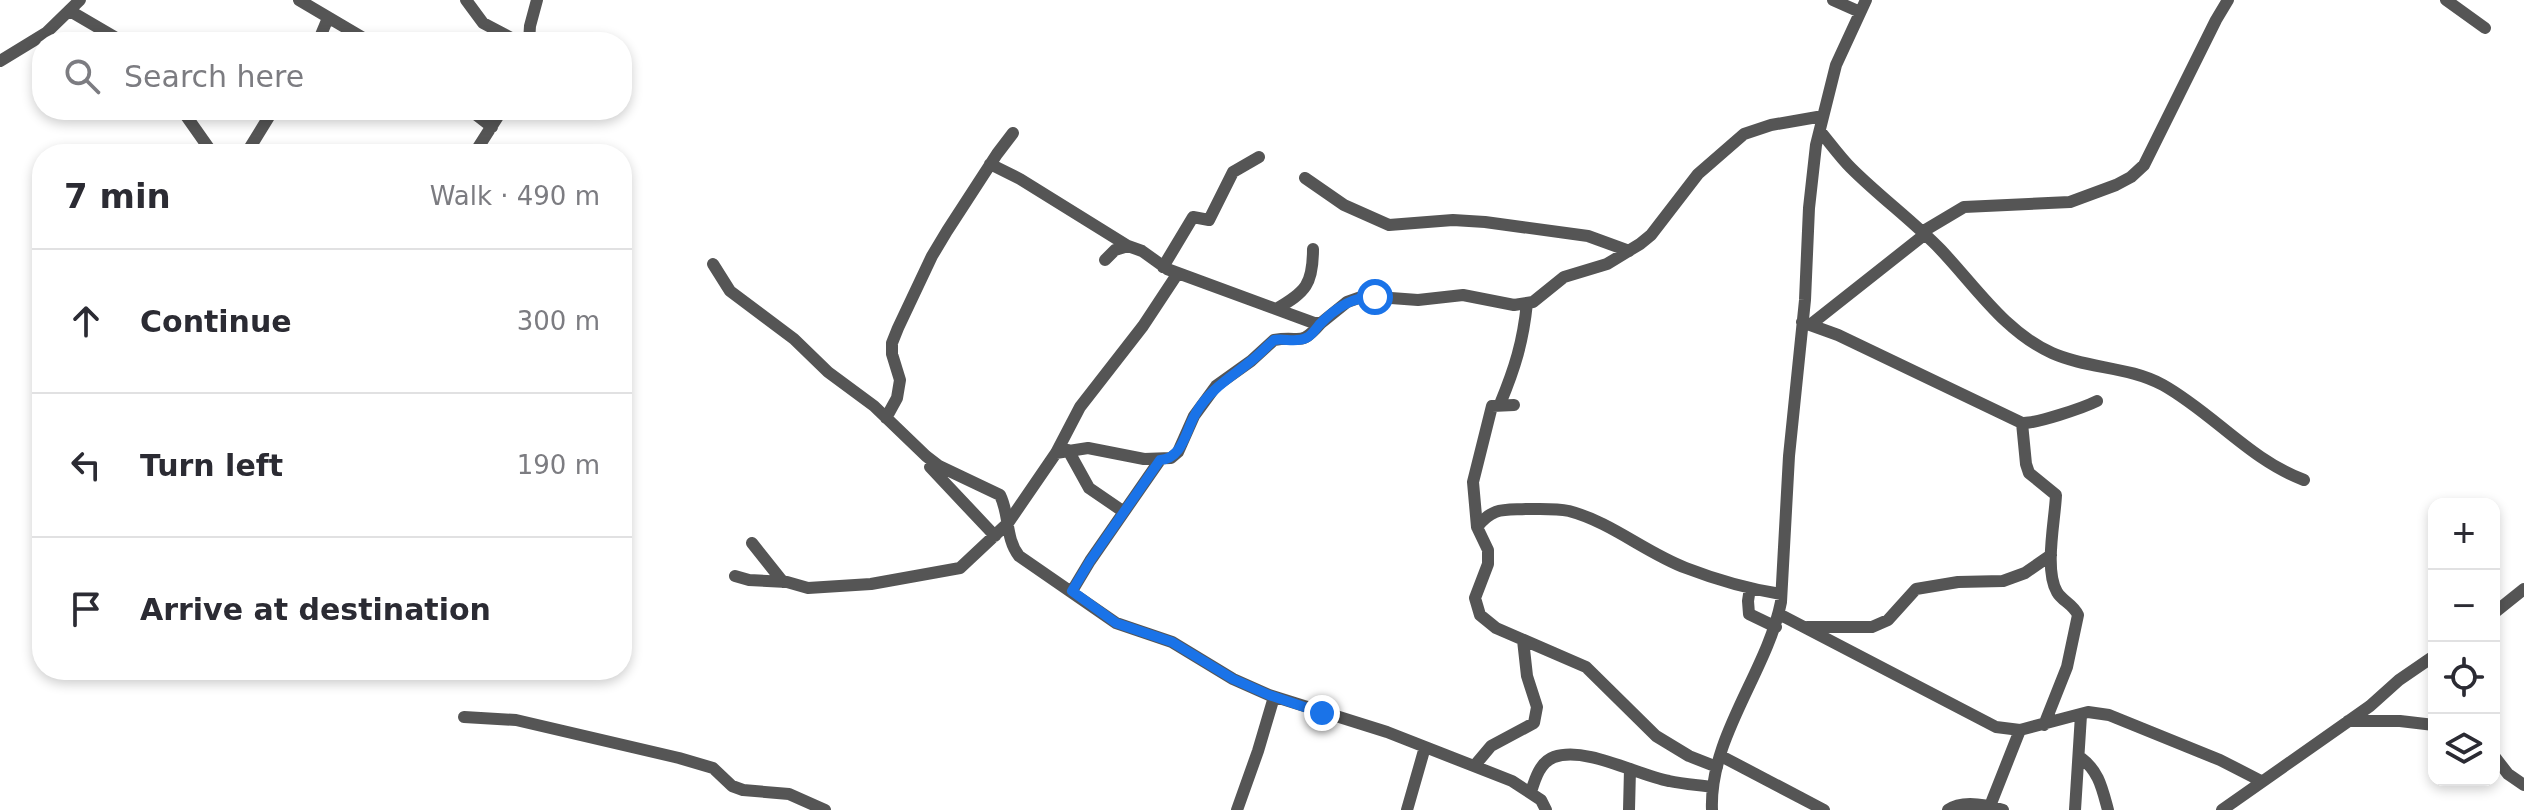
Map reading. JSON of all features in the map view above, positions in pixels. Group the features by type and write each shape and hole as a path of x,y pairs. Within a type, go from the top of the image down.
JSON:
{"street":[{"path":"47,32 80,0"},
{"path":"299,0 352,32"},
{"path":"466,0 483,23 500,32"},
{"path":"530,32 537,0"},
{"path":"1712,810 1712,787 1719,761 1777,620 1781,594 1789,456 1806,324 1809,208 1820,131 1836,65 1863,6 1833,0"},
{"path":"1806,324 1923,234 1964,207 2070,202 2131,177 2144,165 2228,0"},
{"path":"2446,0 2485,28"},
{"path":"70,11 106,32"},
{"path":"322,32 328,18"},
{"path":"0,61 32,42"},
{"path":"1062,451 1088,448 1160,460 1171,458 1178,452 1194,416 1216,386 1274,340 1309,338 1321,323 1347,302 1364,296 1418,300 1463,295 1514,305 1533,302 1571,274 1607,264 1651,235 1698,174 1744,134 1771,125 1823,116"},
{"path":"189,120 206,144"},
{"path":"252,144 267,120"},
{"path":"483,120 492,127"},
{"path":"481,144 496,120"},
{"path":"1820,131 1849,166 1923,234 2009,324 2032,341 2052,353 2140,374 2165,387 2226,429 2279,471 2304,480"},
{"path":"886,418 897,398 900,380 892,354 892,343 898,328 932,256 1013,133"},
{"path":"1163,267 1193,217 1209,220 1233,172 1259,157"},
{"path":"990,164 1020,179 1128,246 1142,251 1163,267 1307,322 1321,323"},
{"path":"1305,178 1344,205 1389,225 1453,220 1485,222 1588,236 1629,251"},
{"path":"1105,260 1115,250 1128,246"},
{"path":"1276,309 1306,288 1312,270 1313,249"},
{"path":"713,264 730,291 794,339 828,372 874,406 939,466 1000,495 1011,546 1019,556 1116,623 1172,642 1233,679 1274,697 1475,765 1531,792 1541,800 1546,810"},
{"path":"735,576 808,588 871,584 960,568 1008,523 1062,451 1080,407 1143,326 1178,273"},
{"path":"1500,404 1521,349 1527,303"},
{"path":"1806,324 1838,335 2022,423 2076,411 2097,401"},
{"path":"1514,405 1494,404 1490,410 1473,482 1477,527 1488,550 1488,564 1477,589 1476,607 1480,615 1496,628 1586,667 1656,736 1689,756 1719,761 1824,810"},
{"path":"2022,423 2029,473 2056,495 2051,555 2054,585 2058,594 2075,607 2078,615 2067,667 2044,725"},
{"path":"903,434 913,452 948,484 995,536"},
{"path":"1062,451 1089,488 1124,512"},
{"path":"1072,591 1160,460"},
{"path":"1477,527 1495,510 1554,509 1571,512 1615,530 1684,567 1750,588 1781,594"},
{"path":"752,543 783,582"},
{"path":"1804,627 1872,627 1888,620 1916,589 1958,582 2003,581 2025,573 2051,555"},
{"path":"1750,588 1749,614 1804,627 1996,727 2020,730 2088,712 2109,715 2220,760 2261,781"},
{"path":"2500,608 2524,589"},
{"path":"1475,765 1491,746 1534,723 1537,707 1527,676 1523,640"},
{"path":"2222,810 2428,661"},
{"path":"1237,810 1274,697"},
{"path":"2075,810 2081,715"},
{"path":"464,717 516,720 679,758 713,768 732,786 743,790 789,794 825,810"},
{"path":"2348,721 2428,724"},
{"path":"1948,810 1956,805 1997,808 2020,730"},
{"path":"1407,810 1425,747"},
{"path":"1531,792 1537,774 1554,757 1576,755 1667,781 1712,787"},
{"path":"2080,757 2098,775 2108,810"},
{"path":"2500,764 2524,785"},
{"path":"1629,810 1630,769"}],"route":[{"path":"1322,713 1233,679 1172,642 1116,623 1072,591 1160,460 1171,458 1178,452 1194,416 1216,386 1274,340 1309,338 1326,318 1347,302 1364,296 1375,297"}]}
